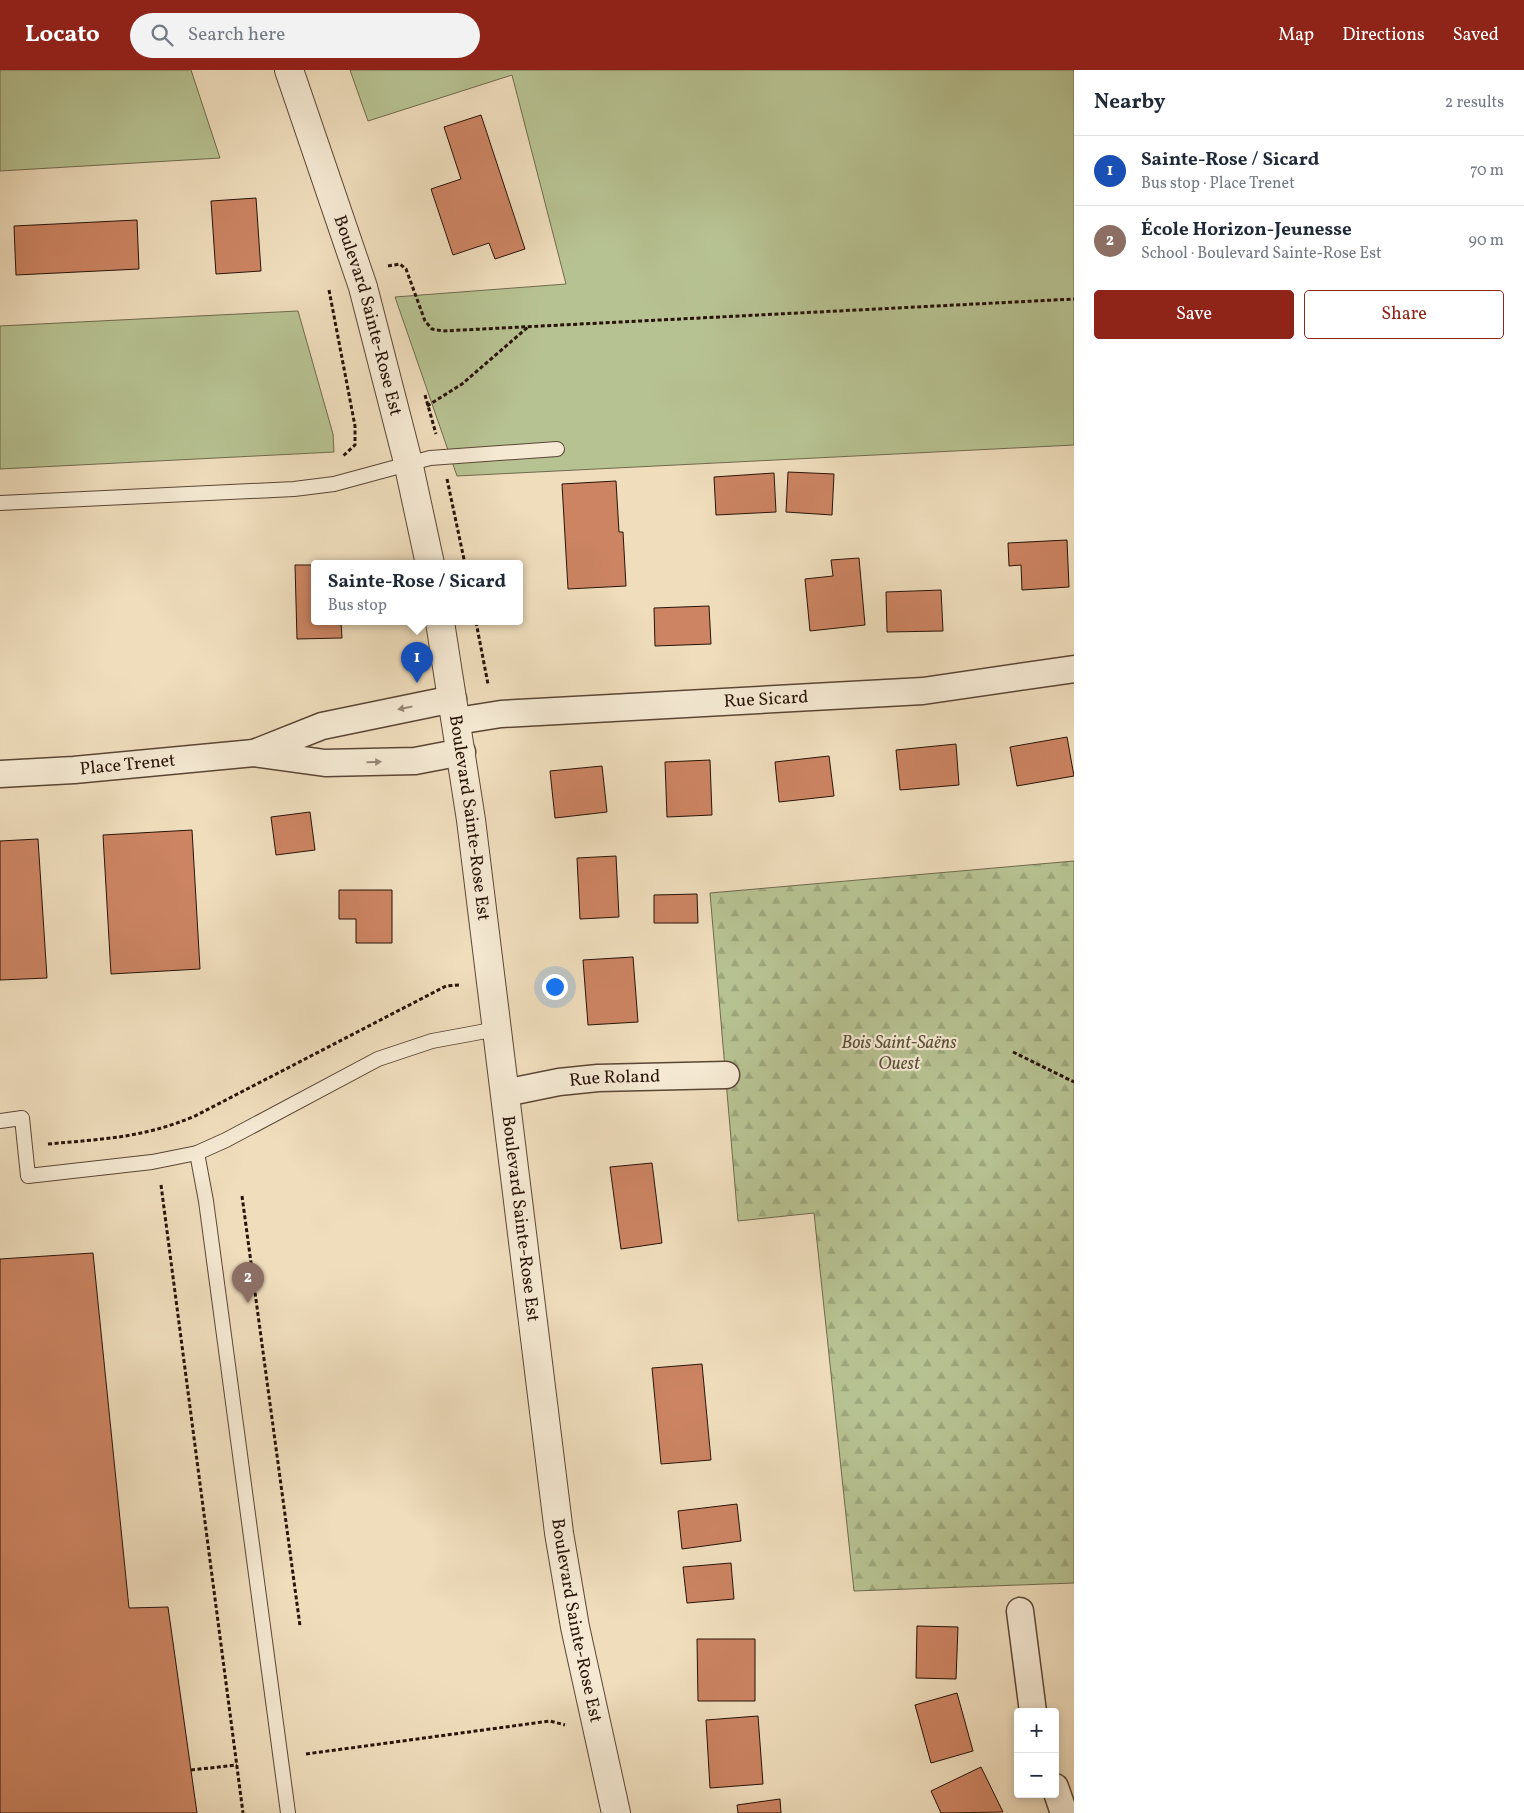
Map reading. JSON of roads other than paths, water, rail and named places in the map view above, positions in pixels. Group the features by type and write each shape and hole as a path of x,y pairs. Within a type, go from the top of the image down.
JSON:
{"street":[{"name":"Boulevard Sainte-Rose Est","path":"289,70 359,274 408,462 429,560"},
{"name":"Boulevard Sainte-Rose Est","path":"441,625 462,752 549,1461 565,1570 587,1686 616,1813"},
{"name":"Rue Sicard","path":"455,710 502,714 923,691 1074,669"},
{"name":"Place Trenet","path":"254,753 322,726 455,710"},
{"name":"Place Trenet","path":"0,774 74,770 254,753 325,763 415,761 462,752"},
{"name":"Rue Roland","path":"505,1093 559,1082 598,1078 726,1075"},
{"path":"1020,1611 1032,1708"},
{"path":"1059,1798 1064,1813"}],"lane":[{"path":"0,503 303,488 334,484 408,462 442,456 557,449"},
{"path":"0,1121 22,1118 28,1176 152,1162 197,1153 226,1140 378,1059 432,1040 497,1029"},
{"path":"197,1153 206,1201 288,1813"}],"place":[{"name":"Sainte-Rose / Sicard","path":"417,683"},
{"name":"École Horizon-Jeunesse","path":"248,1303"}],"park label":[{"name":"Bois Saint-Saëns Ouest","path":"899,1053"}]}
